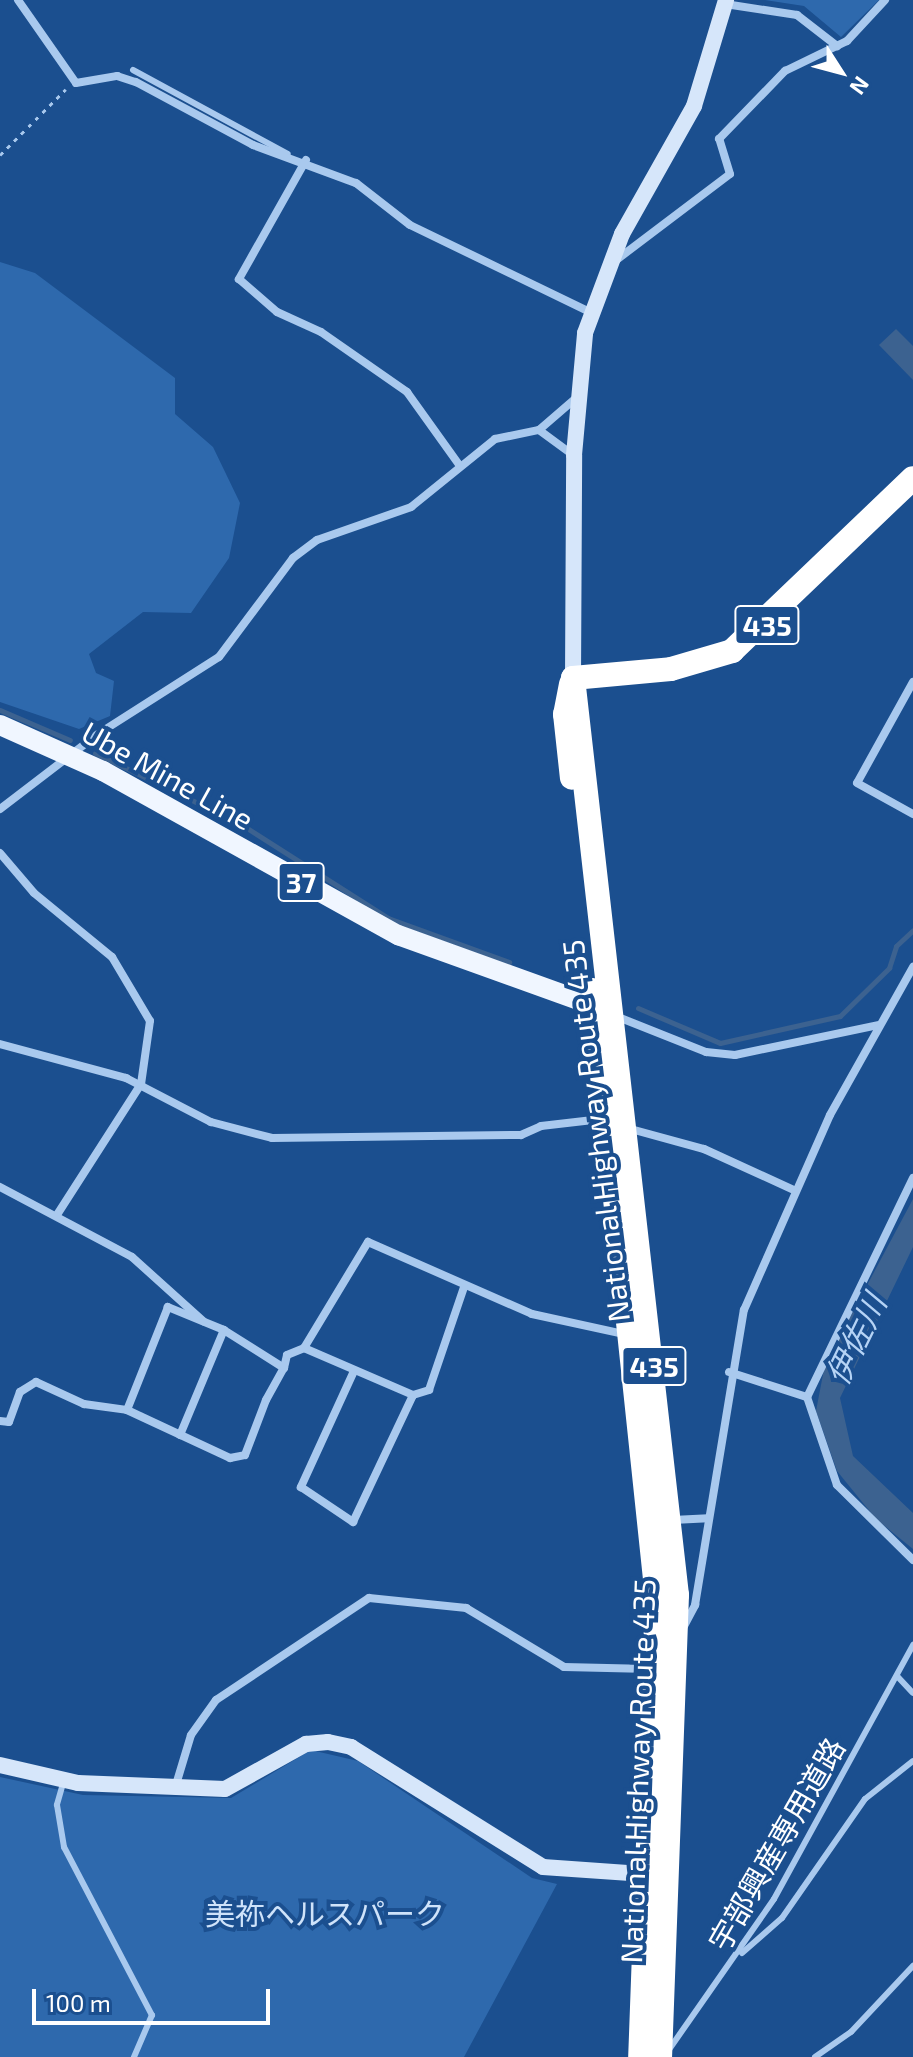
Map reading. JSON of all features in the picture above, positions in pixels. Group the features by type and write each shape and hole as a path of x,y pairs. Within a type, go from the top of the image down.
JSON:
{"highway":[{"name":"435","path":"573,678 671,669 732,651 913,478"},
{"name":"National Highway Route 435","path":"573,678 565,714 604,1009 661,1522 678,1638 640,2057"},
{"name":"National Highway Route 435","path":"661,1522 655,1669 656,1874 662,2057"}],"main road":[{"name":"Ube Mine Line","path":"0,725 76,757 398,935 604,1009"}],"street":[{"path":"18,0 76,83 127,79 253,145 306,160 356,183 410,225 590,312"},
{"path":"610,260 628,254 730,174 719,139 725,130 785,71 837,46 885,0"},
{"path":"573,678 576,398 590,312 610,260 682,135 725,2 797,15 837,46"},
{"path":"306,160 239,279 277,312 321,332 407,392 460,466"},
{"path":"0,809 76,757 98,734 167,696 233,645 293,558 317,540 411,507 495,439 539,430 576,398"},
{"path":"539,430 574,455"},
{"path":"913,682 857,783 913,814"},
{"path":"0,853 34,893 112,957 131,984 150,1021 141,1084 57,1215"},
{"path":"678,1638 695,1605 729,1372 744,1310 794,1190 878,1025 913,967"},
{"path":"604,1009 637,1029 735,1055 878,1025"},
{"path":"0,1044 141,1084 211,1122 272,1138 521,1135 541,1126 617,1123 704,1149 794,1190"},
{"path":"913,1178 807,1397 821,1456 837,1485 913,1560"},
{"path":"0,1187 132,1257 203,1321"},
{"path":"0,1421 9,1422 20,1392 36,1382 84,1404 127,1410 230,1458 245,1455 287,1355 304,1348 368,1242 464,1287 532,1314 640,1333"},
{"path":"304,1348 413,1395 429,1390 464,1287"},
{"path":"127,1410 168,1307 224,1330 284,1368"},
{"path":"180,1435 224,1330"},
{"path":"354,1371 301,1487 353,1522 413,1395"},
{"path":"729,1372 807,1397"},
{"path":"661,1522 708,1518"},
{"path":"175,1788 191,1735 209,1707 369,1598 466,1608 564,1667 655,1669"},
{"path":"0,1765 64,1780 175,1788 245,1784 283,1755 328,1742 351,1747 543,1867 656,1874"}],"lane":[{"path":"133,70 288,154"},
{"name":"宇部興産専用道路","path":"662,2057 736,1958 913,1645"},
{"path":"897,1676 913,1693"},
{"path":"736,1958 782,1918 865,1799 913,1761"},
{"path":"64,1780 57,1805 64,1847 152,2015 134,2057"},
{"path":"815,2057 851,2032 913,1966"}],"path":[{"path":"0,155 76,83"}],"green space":[{"path":"765,0 879,0 841,37 804,6"},
{"path":"0,262 35,273 175,378 175,414 213,447 240,503 229,558 191,613 143,612 89,654 96,673 114,681 110,716 79,729 0,702"},
{"name":"美祢ヘルスパーク","path":"311,1750 358,1761 532,1878 557,1884 464,2057 0,2057 0,1777 83,1795 231,1798"}],"water":[{"path":"896,329 913,346 913,380 879,345"},
{"name":"伊佐川","path":"913,1199 913,1247 840,1398 853,1456 913,1513 913,1549 876,1519 837,1471 816,1411 825,1364"}],"waterway":[{"path":"0,710 70,740"},
{"path":"95,753 239,823 388,918 509,962"},
{"path":"638,1008 720,1043 840,1016 889,968 896,946 913,930"}]}
